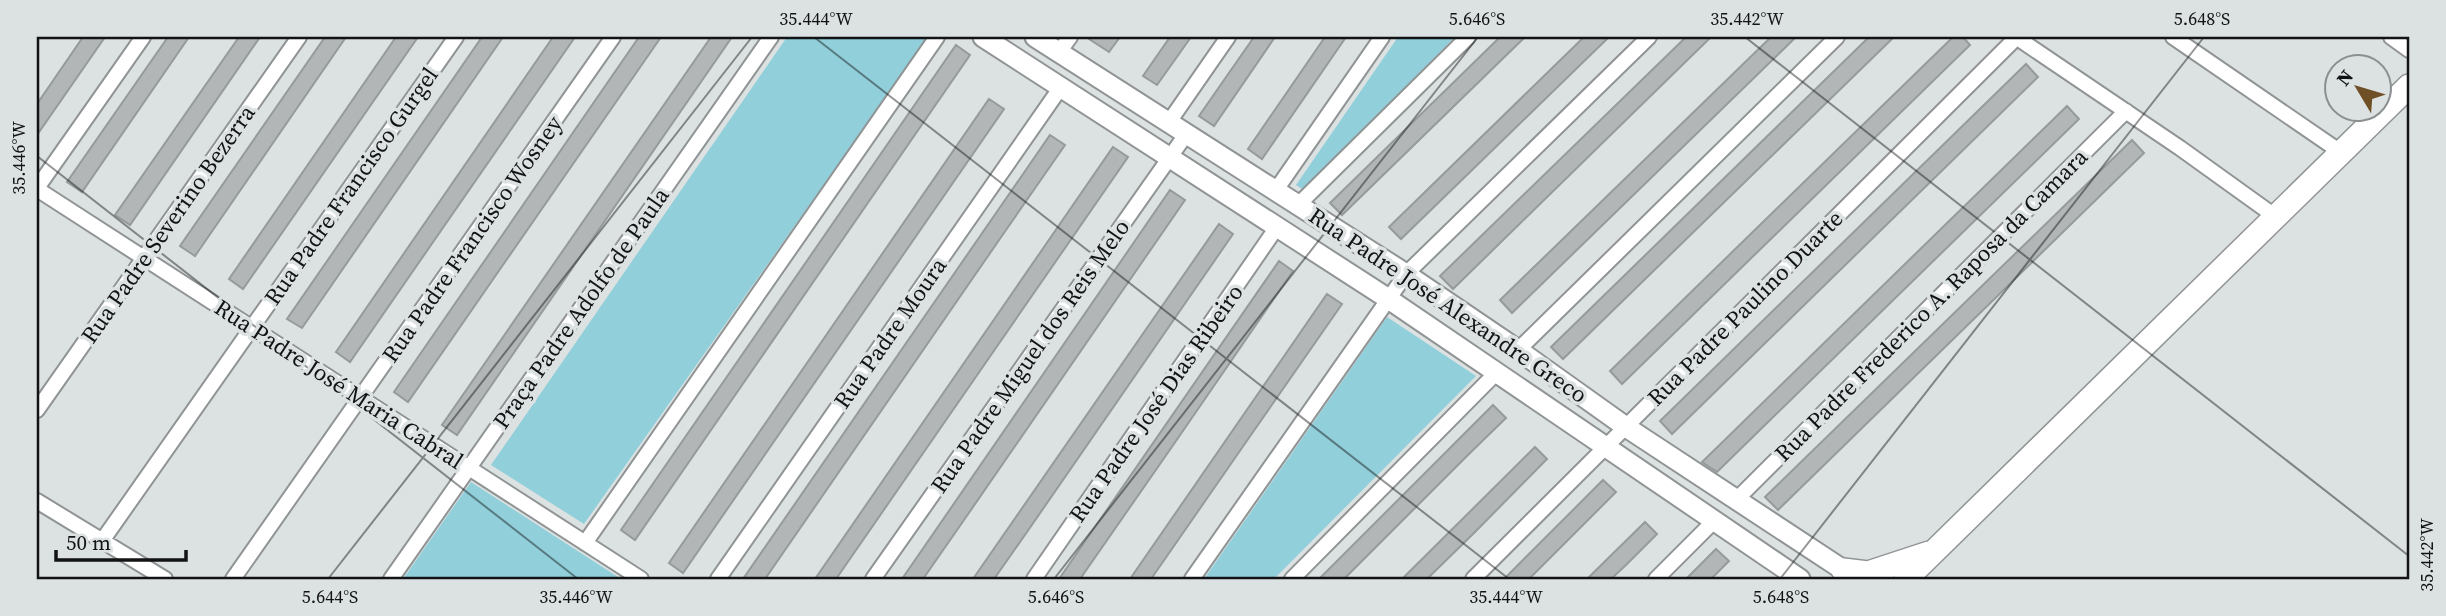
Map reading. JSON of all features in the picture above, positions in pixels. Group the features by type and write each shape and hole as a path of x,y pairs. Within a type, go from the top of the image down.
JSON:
{"main road":[{"path":"1906,579 2409,86"},
{"path":"1850,574 1868,573 1935,551"}],"street":[{"path":"37,189 142,37"},
{"name":"Rua Padre Severino Bezerra","path":"37,410 299,37"},
{"name":"Rua Padre Francisco Gurgel","path":"103,541 456,37"},
{"name":"Rua Padre Francisco Wosney","path":"233,579 614,37"},
{"name":"Praça Padre Adolfo de Paula","path":"391,579 771,37"},
{"path":"585,543 937,37"},
{"name":"Rua Padre José Alexandre Greco","path":"983,37 1387,298 1800,579"},
{"name":"Rua Padre José Alexandre Greco","path":"1035,37 1065,45 1169,122 1406,274 1626,427 1850,574"},
{"path":"1169,122 1228,37"},
{"path":"1276,190 1382,37"},
{"path":"1299,204 1468,37"},
{"path":"1192,579 1406,274 1649,37"},
{"path":"1518,350 1837,37"},
{"path":"2017,37 2276,217"},
{"name":"Rua Padre Paulino Duarte","path":"1473,579 2017,37"},
{"path":"2173,37 2342,153"},
{"path":"2391,37 2409,50"},
{"name":"Rua Padre Moura","path":"718,579 1060,87"},
{"name":"Rua Padre Frederico A. Raposa da Camara","path":"1736,500 2126,111"},
{"name":"Rua Padre Miguel dos Reis Melo","path":"873,579 1187,133"},
{"name":"Rua Padre José Maria Cabral","path":"37,189 641,579"},
{"name":"Rua Padre José Dias Ribeiro","path":"1034,579 1278,227"},
{"path":"1292,579 1497,372"},
{"path":"37,501 165,579"},
{"path":"1656,579 1715,520"}],"shaded area":[{"path":"787,37 928,37 584,524 491,465"},
{"path":"1398,37 1455,37 1302,189 1296,185"},
{"path":"1387,317 1476,376 1274,579 1204,579"},
{"path":"471,482 621,579 403,579"}],"building":[{"path":"83,37 105,37 37,135 37,104"},
{"path":"168,37 189,37 82,192 67,182"},
{"path":"239,37 260,37 130,225 115,215"},
{"path":"325,37 346,37 195,256 180,246"},
{"path":"396,37 418,37 243,289 229,279"},
{"path":"482,37 503,37 302,328 287,319"},
{"path":"553,37 575,37 350,362 336,352"},
{"path":"639,37 661,37 408,402 394,392"},
{"path":"711,37 732,37 457,435 442,425"},
{"path":"1086,37 1120,37 1109,52"},
{"path":"1170,37 1191,37 1157,85 1143,76"},
{"path":"1254,37 1275,37 1214,126 1199,116"},
{"path":"1325,37 1346,37 1262,159 1248,149"},
{"path":"1500,37 1525,37 1342,215 1330,203"},
{"path":"1584,37 1609,37 1401,239 1389,227"},
{"path":"1686,37 1711,37 1453,289 1440,276"},
{"path":"1771,37 1796,37 1512,313 1500,300"},
{"path":"1869,37 1894,37 1563,359 1551,347"},
{"path":"1953,37 1963,37 1970,45 1622,384 1610,371"},
{"path":"956,45 970,55 635,540 621,530"},
{"path":"2026,64 2038,77 1672,434 1660,421"},
{"path":"989,99 1004,109 683,573 669,563"},
{"path":"2067,106 2079,119 1717,472 1702,462"},
{"path":"1050,135 1065,145 765,579 743,579"},
{"path":"2132,140 2144,153 1778,510 1765,497"},
{"path":"1113,147 1128,157 836,579 815,579"},
{"path":"1170,190 1185,200 923,579 902,579"},
{"path":"1219,224 1233,234 1027,532 994,579 973,579"},
{"path":"1279,261 1293,271 1176,441 1080,579 1059,579"},
{"path":"1327,294 1342,304 1151,579 1130,579"},
{"path":"1493,405 1506,418 1344,579 1319,579"},
{"path":"1535,447 1547,459 1474,533 1427,579 1402,579"},
{"path":"1603,480 1616,492 1529,579 1504,579"},
{"path":"1645,522 1657,534 1626,565 1611,579 1587,579"},
{"path":"1716,549 1729,561 1711,579 1686,579"}]}
